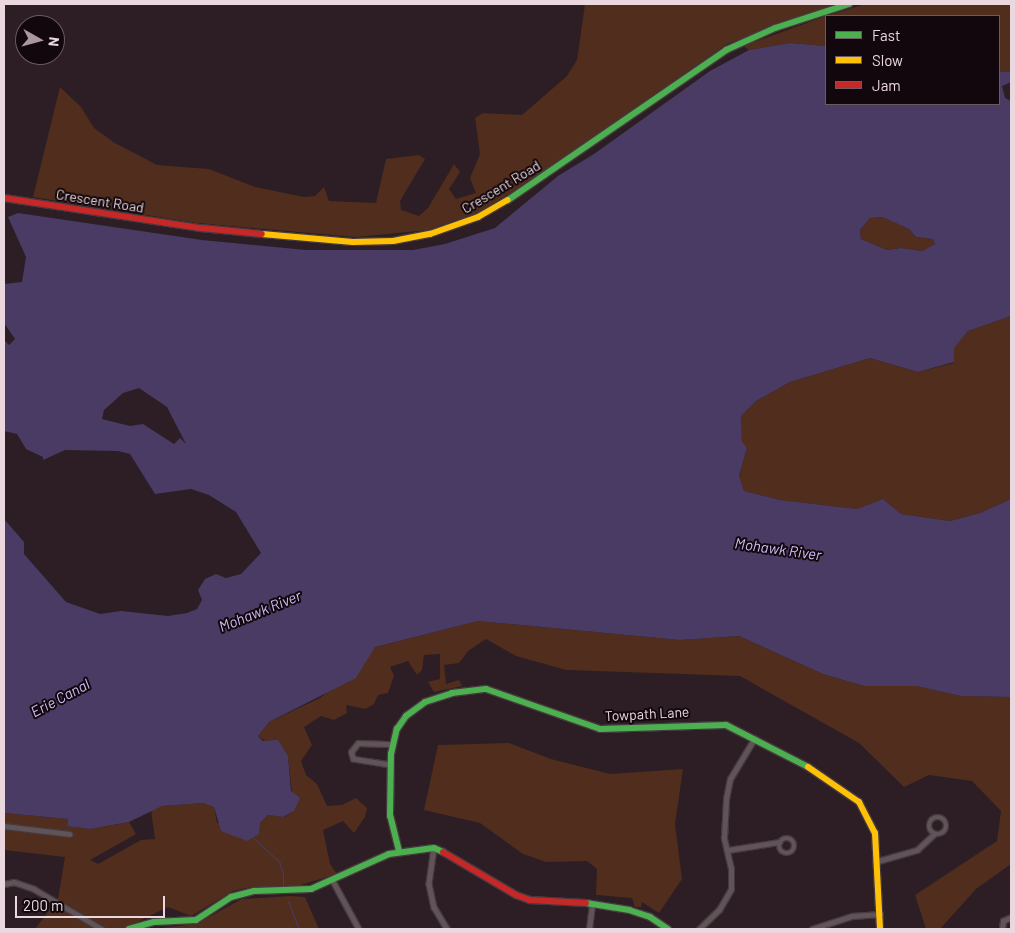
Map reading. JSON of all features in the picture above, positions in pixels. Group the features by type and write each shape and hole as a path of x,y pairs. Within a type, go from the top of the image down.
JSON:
{"street":[{"name":"Crescent Road","path":"4,198 130,219 320,239 393,241 430,234 478,217 506,201 726,50 775,28 849,4"},
{"name":"Towpath Lane","path":"399,851 390,816 390,765 393,744 406,716 425,702 452,693 481,689 527,701 600,730 712,724 726,726 816,771 853,795 872,824 878,860 880,929"},
{"path":"700,929 719,910 731,889 724,820 730,779 754,739"},
{"path":"390,765 353,759 352,752 358,743 393,744"},
{"path":"878,860 917,850 934,834 946,832 947,823 943,818 934,818 930,822 929,827 934,834"},
{"path":"4,826 70,834"},
{"path":"728,850 779,842"},
{"path":"434,848 428,884 434,907 447,929"},
{"path":"129,929 154,922 196,920 231,897 254,892 290,892 311,889 333,881 371,860 399,851 434,848 460,859 516,895 530,900 592,904 629,910 650,917 668,929"},
{"path":"333,881 359,929"},
{"path":"4,884 14,882 34,889 102,929"},
{"path":"588,929 592,904"},
{"path":"812,929 852,916 880,914"},
{"path":"1002,929 1003,921 1011,917"}],"shaded area":[{"path":"585,4 834,4 727,44 519,188 477,213 428,230 356,237 197,223 33,197 60,87 81,107 94,128 115,143 157,165 209,169 255,187 304,197 315,196 324,187 329,201 376,203 386,159 419,155 425,159 400,201 401,210 419,216 428,208 454,164 460,172 449,189 456,199 476,193 470,178 480,154 475,118 483,113 522,115 567,76 577,60"},
{"path":"865,4 1011,4 1011,72 1000,72 1000,15 830,15"},
{"path":"825,16 825,46 790,43 749,50 743,46"},
{"path":"882,217 909,229 916,237 933,239 935,244 922,251 901,248 887,250 861,239 860,230 870,218"},
{"path":"1011,316 1011,499 980,513 950,521 901,514 883,499 857,509 780,500 744,491 739,475 747,448 742,443 741,416 756,401 790,382 870,358 918,372 954,363 953,348 968,331"},
{"path":"478,621 680,640 739,636 823,674 864,686 916,686 961,696 1011,697 1011,864 976,889 940,929 926,929 915,895 997,841 1001,811 972,781 929,775 904,787 859,743 740,676 566,670 516,656 486,639 468,651 459,663 444,665 446,684 459,680 462,686 434,692 428,682 440,679 440,654 424,655 422,670 417,675 408,661 390,667 394,676 388,693 378,695 374,704 365,709 346,705 347,713 334,720 321,716 304,727 312,745 301,761 306,775 317,784 327,806 342,805 356,798 367,808 365,817 354,833 343,821 323,830 330,864 337,874 294,887 251,887 233,891 191,916 168,907 135,923 137,929 35,929 58,899 65,857 4,850 4,813 68,819 67,826 90,829 129,822 136,834 90,860 98,864 141,840 155,839 151,810 162,806 203,803 214,807 217,823 260,823 268,815 284,817 294,811 288,756 258,736 269,722 320,698 365,661 375,647"},
{"path":"509,743 551,759 610,774 683,769 675,824 682,879 659,913 642,902 641,907 635,907 632,898 596,895 597,869 587,861 546,862 523,854 480,823 424,810 438,745"},
{"path":"305,897 319,929 152,929 196,924 242,899"}],"water":[{"path":"790,43 825,46 825,105 1000,105 1000,72 1011,72 1011,82 1002,86 1005,98 1011,101 1011,316 968,331 954,348 954,362 918,372 870,358 790,382 756,401 741,416 742,442 747,448 739,475 744,491 780,500 857,509 883,499 901,514 950,521 980,513 1011,499 1011,697 961,696 916,686 864,686 823,674 739,636 680,640 478,621 375,647 356,678 269,722 258,736 263,741 278,740 288,756 291,791 300,798 294,811 283,817 268,815 260,823 259,834 247,841 221,831 214,807 203,803 162,806 129,822 90,829 67,826 68,819 4,813 4,519 24,542 24,554 66,602 100,614 121,611 168,616 187,613 197,609 202,600 198,590 205,579 216,574 226,578 241,574 261,553 236,512 209,495 191,489 155,494 130,454 118,451 65,450 43,460 43,457 26,449 17,434 4,431 4,340 9,345 15,339 4,323 4,284 22,282 26,257 8,217 18,213 202,240 306,250 413,250 445,244 495,228 558,176 594,154 710,71 749,50","holes":["882,217 909,229 916,237 933,239 935,244 922,251 901,248 887,250 861,239 860,230 870,218","139,388 167,407 186,444 180,438 174,444 143,424 130,426 102,419 104,410 123,393"]}],"waterway":[{"path":"252,837 279,861 283,873 283,885"},
{"path":"288,901 299,929"}],"traffic: fast":[{"path":"508,200 726,50 775,28 849,4"},
{"path":"399,851 390,816 391,754 397,729 406,716 425,702 452,693 486,689 600,729 726,725 808,767"},
{"path":"129,929 154,922 196,920 231,897 254,891 311,889 389,854 434,848 443,852"},
{"path":"586,903 629,910 650,917 668,929"}],"traffic: slow":[{"path":"262,234 353,242 393,241 430,234 478,217 508,200"},
{"path":"808,767 859,802 875,833 880,929"}],"traffic: jam":[{"path":"4,198 201,228 262,234"},
{"path":"443,852 516,895 530,900 586,903"}],"water label":[{"name":"Mohawk River","path":"778,549"},
{"name":"Mohawk River","path":"260,611"},
{"name":"Erie Canal","path":"60,698"}]}
